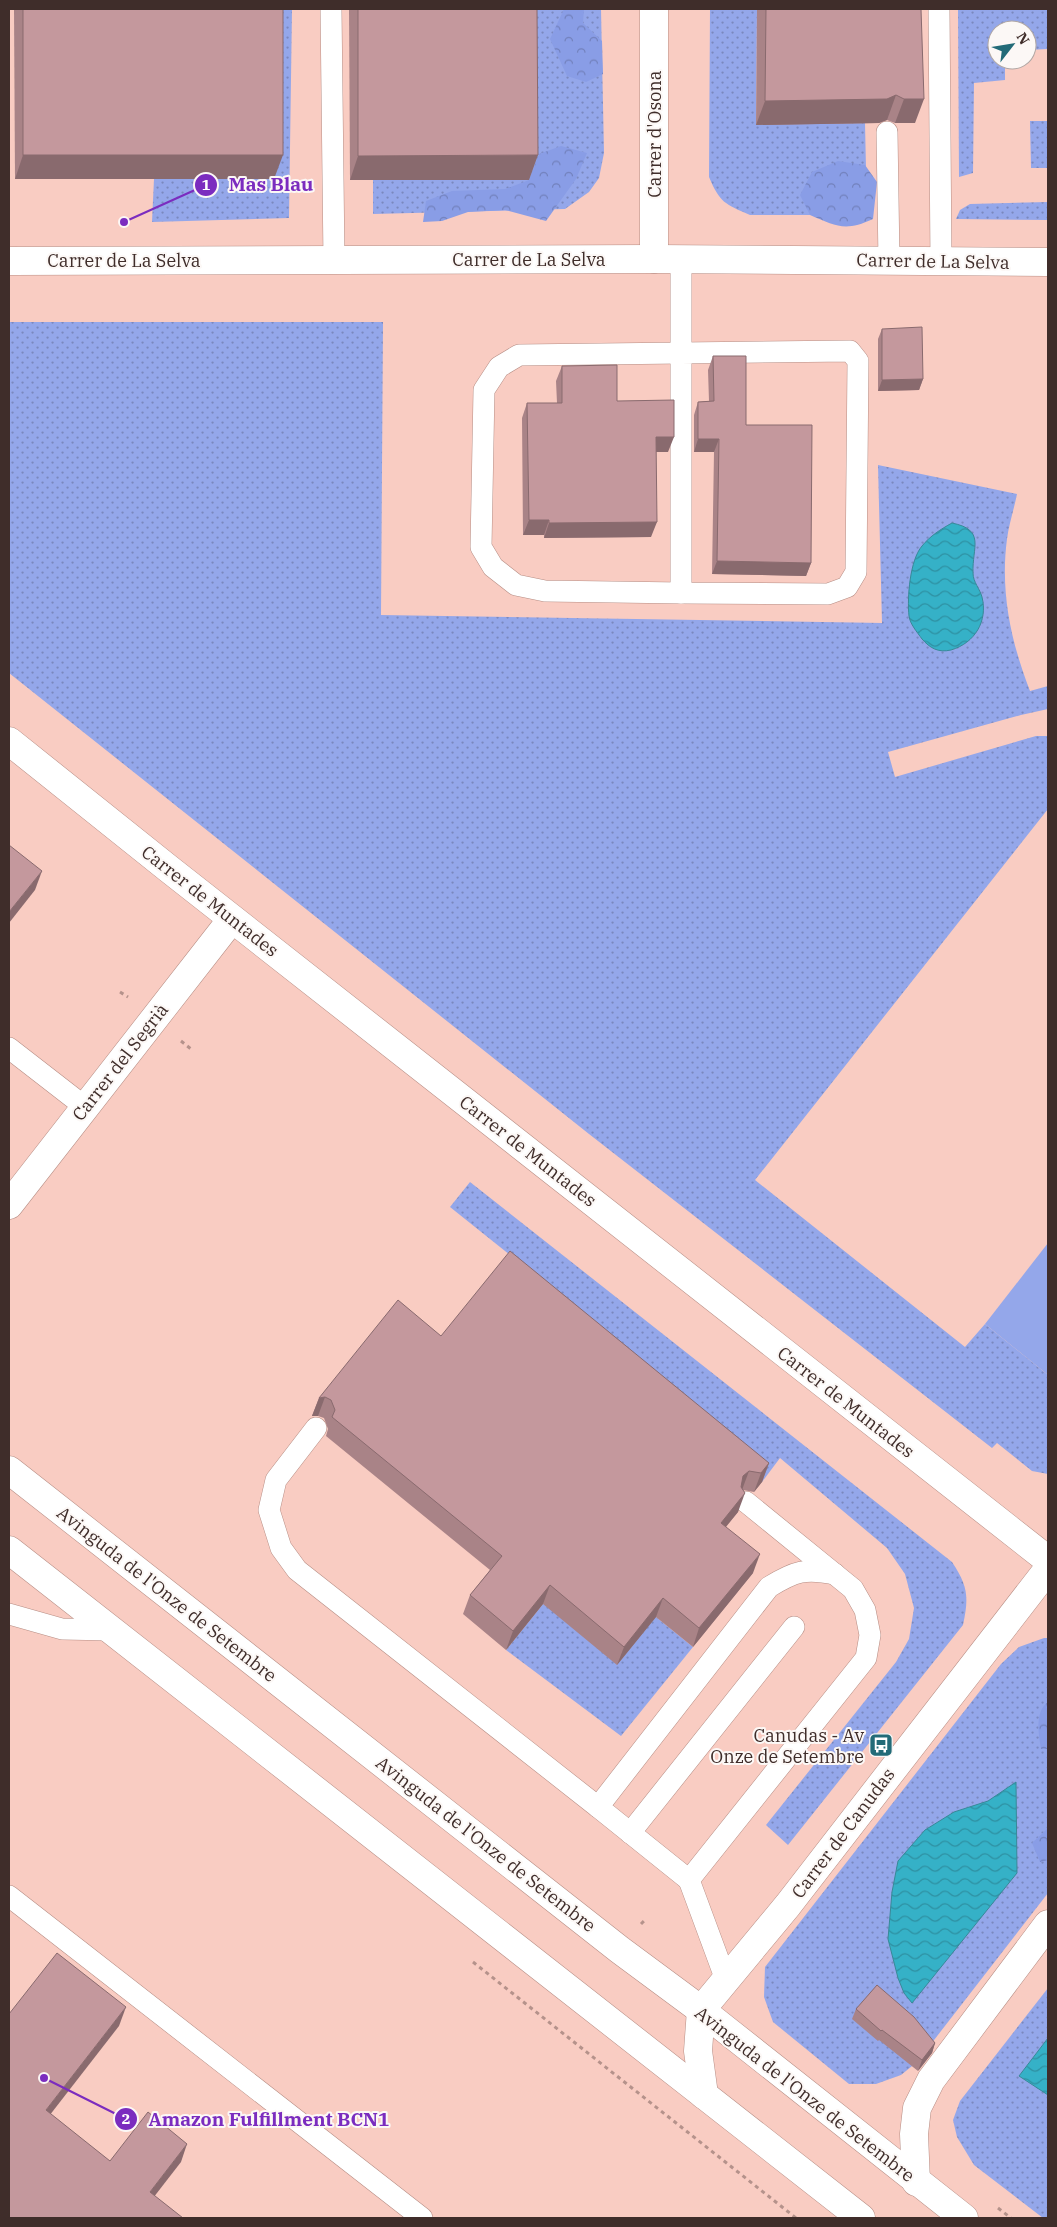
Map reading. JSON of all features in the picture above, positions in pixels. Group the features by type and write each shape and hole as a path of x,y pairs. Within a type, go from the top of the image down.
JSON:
{"street":[{"name":"Carrer d'Osona","path":"654,9 654,259"},
{"name":"Carrer de La Selva","path":"9,261 681,259 1048,262"},
{"name":"Carrer de Muntades","path":"9,741 232,919 1048,1560"},
{"name":"Carrer del Segrià","path":"9,1205 232,919"},
{"name":"Avinguda de l'Onze de Setembre","path":"9,1470 620,1950 705,2006 916,2182 964,2218"},
{"path":"9,1550 861,2218"},
{"name":"Carrer de Canudas","path":"705,2006 788,1905 1048,1569"},
{"path":"916,2182 914,2134 917,2108 931,2080 1048,1924"},
{"path":"704,2095 698,2051 705,2006"}],"lane":[{"path":"331,9 334,260"},
{"path":"939,9 941,262"},
{"path":"886,132 889,261"},
{"path":"681,259 681,593"},
{"path":"850,351 858,361 856,572 847,587 828,594 545,591 516,585 494,567 481,547 484,390 499,367 519,355 682,353 850,351"},
{"path":"9,1048 85,1107"},
{"path":"316,1428 276,1480 269,1510 281,1548 305,1576 689,1880 726,1980"},
{"path":"689,1880 866,1658 870,1635 865,1610 853,1589 746,1502"},
{"path":"598,1807 769,1587 788,1575 813,1570 835,1574"},
{"path":"9,1614 62,1629 111,1630"},
{"path":"630,1832 794,1627"},
{"path":"9,1896 422,2218"}],"shaded area":[{"path":"274,9 292,9 289,218 152,222 154,179 274,179"},
{"path":"528,9 601,9 604,153 599,178 589,192 565,209 373,214 373,180 529,179"},
{"path":"710,9 757,9 756,124 865,123 867,215 750,215 729,205 720,198 709,177"},
{"path":"958,9 1048,9 1048,49 1037,50 1037,20 987,20 987,70 1005,70 1005,80 974,83 973,173 959,177"},
{"path":"1030,121 1048,121 1048,168 1031,168"},
{"path":"1048,202 1048,220 956,219 960,210 970,204"},
{"path":"9,322 383,322 381,615 882,623 878,465 1017,494 1008,533 1005,559 1006,597 1017,654 1023,673 1030,691 1048,686 1048,709 888,752 895,777 1036,736 1048,736 1048,809 755,1180 965,1347 985,1324 1048,1375 1048,1474 1032,1471 997,1443 992,1448 589,1134 9,673"},
{"path":"470,1182 952,1562 961,1578 966,1592 963,1625 788,1845 766,1825 896,1662 909,1639 914,1608 905,1574 887,1548 780,1458 762,1482 565,1299 450,1207"},
{"path":"1048,1243 1048,1375 985,1324"},
{"path":"543,1604 656,1617 693,1647 621,1736 506,1650"},
{"path":"1048,1638 1048,1893 917,2062 901,2075 876,2084 849,2084 773,2022 764,1997 765,1967 1001,1664 1019,1647"},
{"path":"1048,1988 1048,2218 1043,2218 974,2165 957,2137 953,2120 960,2101"}],"green space":[{"path":"564,9 584,9 583,23 602,41 603,74 586,82 567,76 550,39"},
{"path":"561,146 587,153 576,179 546,221 505,210 468,212 442,221 423,222 426,201 452,191 505,189 529,180 539,154"},
{"path":"838,161 865,165 877,182 873,219 855,225 841,226 810,215 800,195 812,172"},
{"path":"1048,1702 1048,1749 1041,1749 1038,1724 1041,1712"},
{"path":"1048,1828 1048,1860 1040,1862 1032,1843"}],"water":[{"path":"952,523 963,526 973,535 975,548 973,576 982,597 983,614 978,630 967,642 951,650 942,651 928,645 912,625 909,616 909,589 912,569 918,552 932,536"},
{"path":"1016,1782 1017,1873 912,2003 904,1993 898,1978 888,1939 892,1892 898,1861 925,1830 954,1812 988,1801"},
{"path":"1048,2038 1048,2095 1019,2076"}],"building":[{"path":"23,9 283,9 283,155 23,155"},
{"path":"358,9 537,9 538,155 358,156"},
{"path":"766,9 921,9 924,99 904,99 896,95 887,99 765,101"},
{"path":"922,327 923,379 882,380 882,329"},
{"path":"713,356 746,356 746,425 812,425 811,563 717,561 719,439 698,439 698,402 714,401"},
{"path":"617,365 617,401 674,400 674,437 656,437 657,522 549,523 549,520 529,520 527,403 562,403 562,366"},
{"path":"9,845 42,871 9,912"},
{"path":"510,1251 769,1463 761,1473 749,1471 743,1476 741,1487 745,1493 721,1523 760,1554 699,1628 663,1598 624,1647 550,1585 513,1631 470,1595 502,1556 332,1417 335,1410 331,1400 325,1397 319,1398 398,1300 441,1336"},
{"path":"57,1953 126,2007 46,2110 110,2161 148,2112 187,2144 150,2192 183,2218 9,2218 9,2014"},
{"path":"877,1985 914,2017 935,2043 922,2060 881,2031 856,2009"}],"place":[{"name":"Mas Blau","path":"124,222"},
{"name":"Canudas - Av Onze de Setembre","path":"881,1745"},
{"name":"Amazon Fulfillment BCN1","path":"44,2078"}]}
